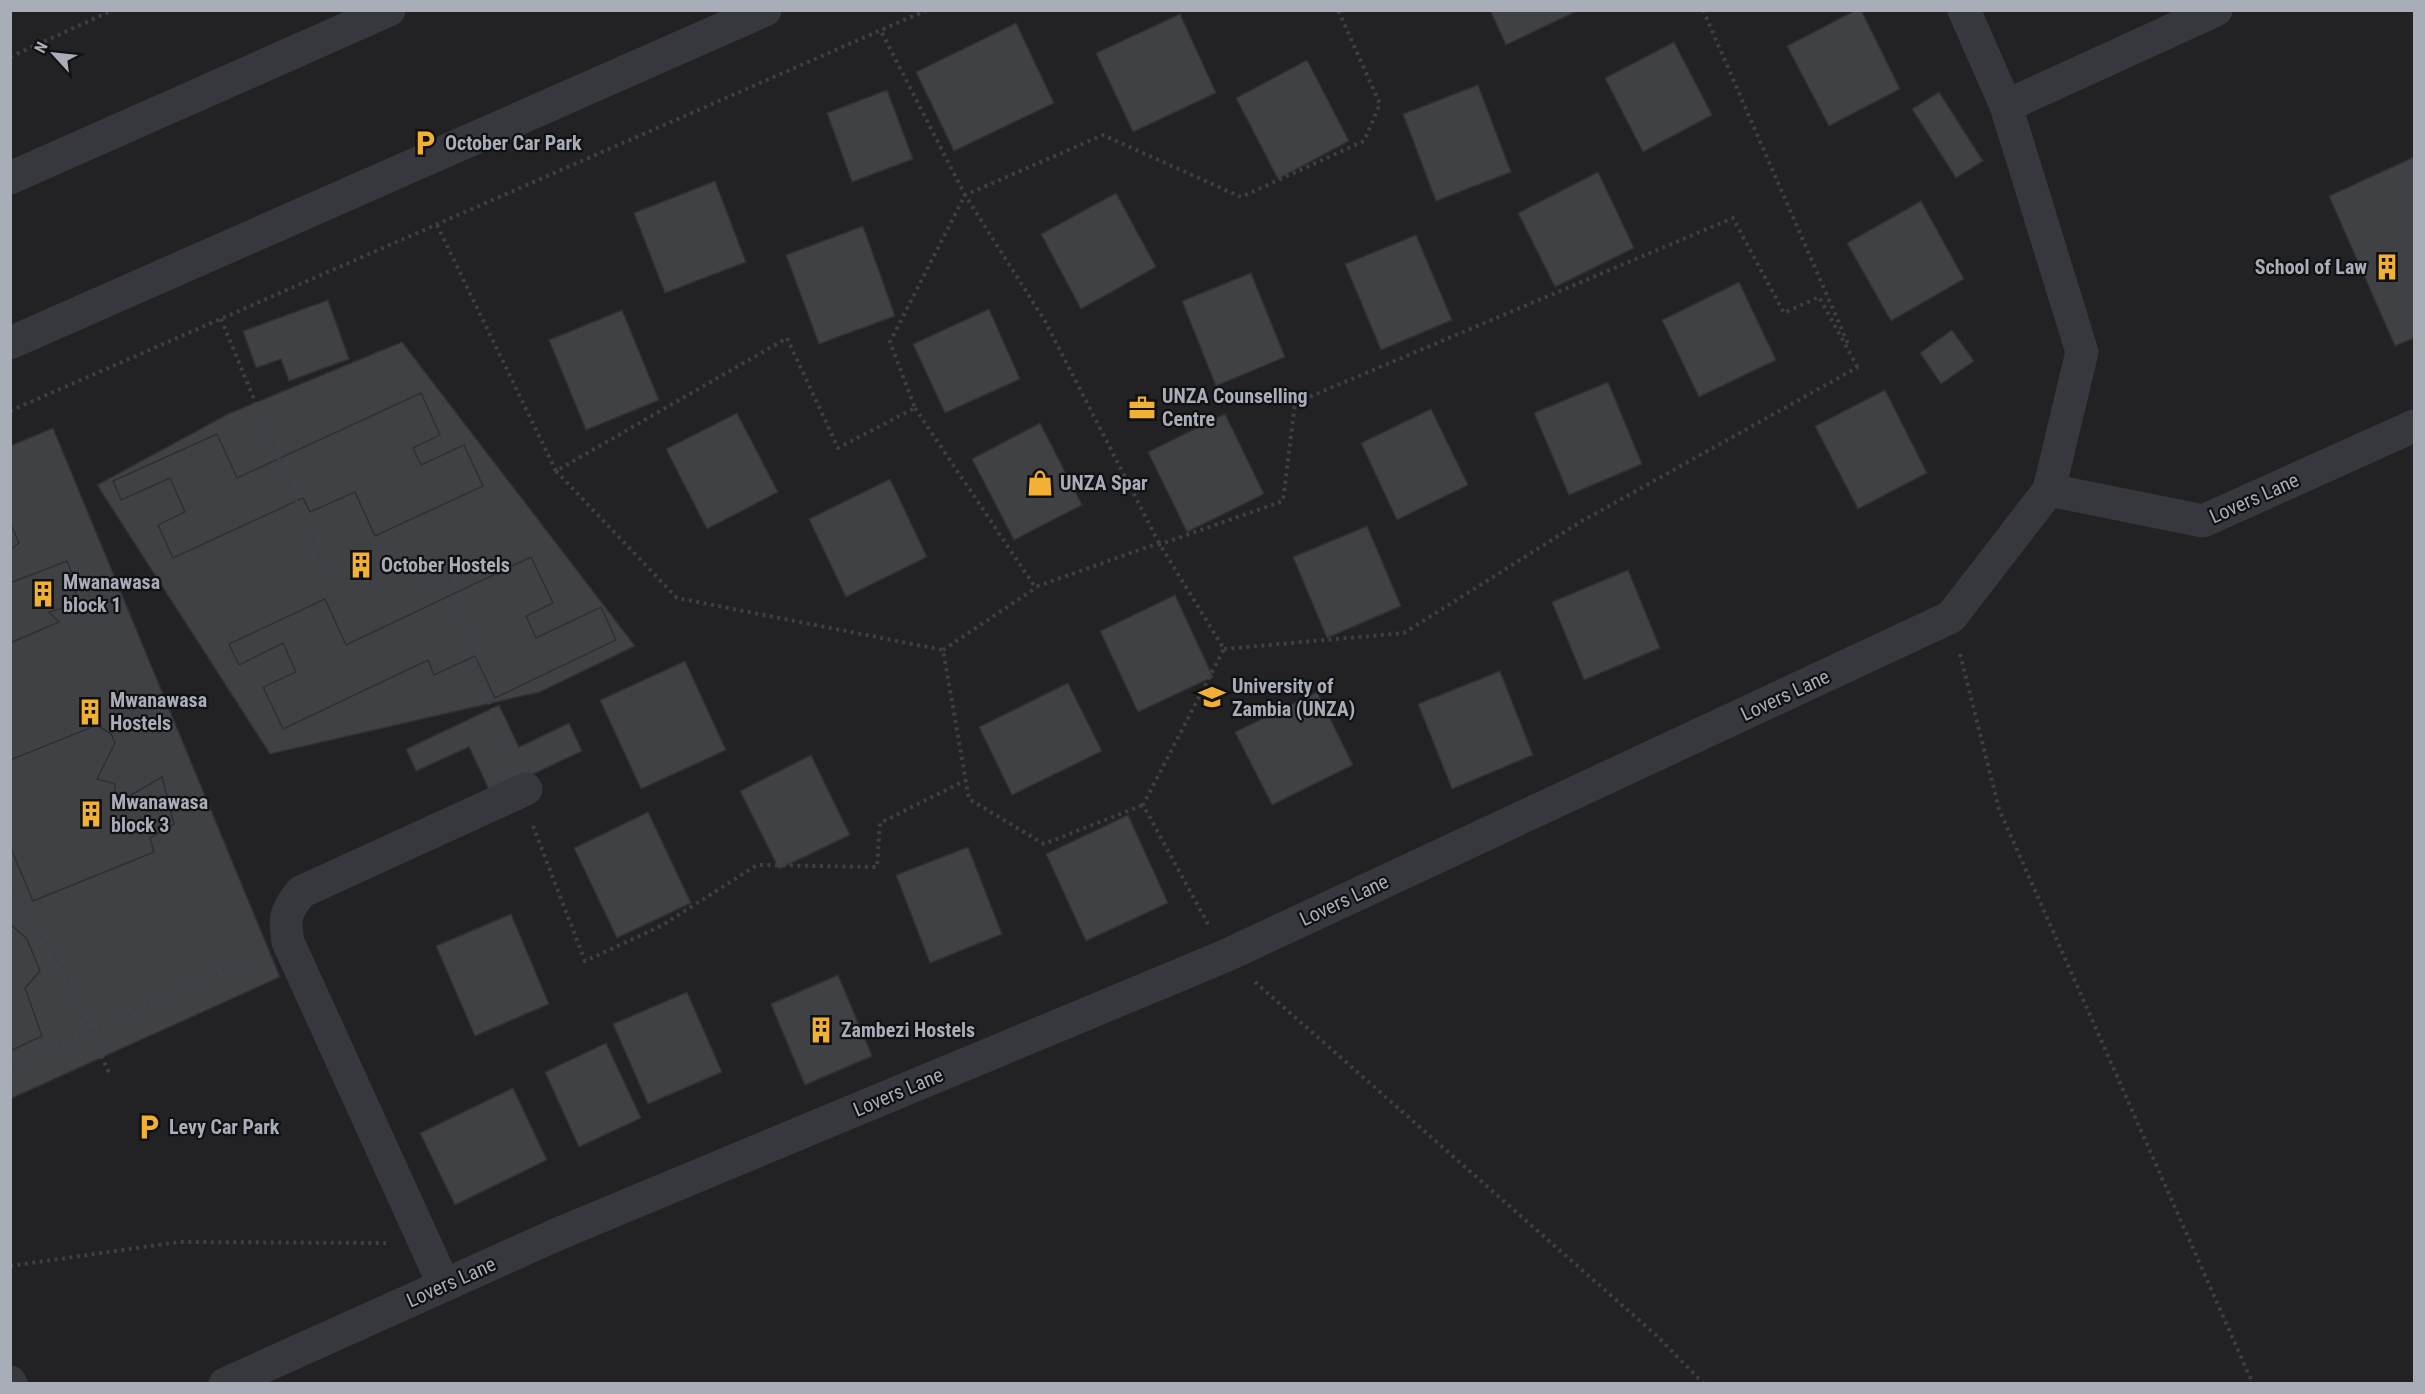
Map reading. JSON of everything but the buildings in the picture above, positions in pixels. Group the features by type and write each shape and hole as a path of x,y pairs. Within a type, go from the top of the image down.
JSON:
{"lane":[{"path":"10,178 389,10"},
{"path":"10,343 765,10"},
{"path":"1964,10 2006,106 2082,352 2049,490"},
{"path":"2006,106 2216,10"},
{"name":"Lovers Lane","path":"225,1383 558,1234 1225,956 1952,617 2049,490 2203,521 2415,426"},
{"path":"444,1285 288,942 285,921 289,907 302,892 523,790"}],"path":[{"path":"10,57 113,10"},
{"path":"10,411 927,10"},
{"path":"1035,587 915,408 890,342 965,195 1103,135 1241,197 1364,141 1380,104 1338,10"},
{"path":"1703,10 1858,368"},
{"path":"881,31 965,195 1045,321 1159,543 1224,649"},
{"path":"1035,587 1283,501 1295,403 1733,218 1784,313 1819,297 1858,368"},
{"path":"437,225 556,471 677,598 943,650 1035,587 1159,543"},
{"path":"221,319 321,561 448,581 585,961 661,926 757,865 877,867 880,823 966,780"},
{"path":"556,471 787,338 838,448 915,408"},
{"path":"1224,649 1404,633 1582,521 1858,368"},
{"path":"1952,617 1999,809 2253,1383"},
{"path":"943,650 969,799 1044,844 1143,805 1224,649"},
{"path":"1143,805 1225,956 1657,1336 1704,1383"},
{"path":"10,893 58,960 110,1075"},
{"path":"10,1067 288,942"},
{"path":"10,1266 179,1242 384,1243 430,1253"}],"shaded area":[{"name":"University of Zambia (UNZA)","path":"11,11 2414,11 2414,1383 11,1383"}],"place":[{"name":"October Car Park","path":"425,143"},
{"name":"School of Law","path":"2387,267"},
{"name":"UNZA Counselling Centre","path":"1142,408"},
{"name":"UNZA Spar","path":"1040,483"},
{"name":"October Hostels","path":"361,565"},
{"name":"Mwanawasa block 1","path":"43,594"},
{"name":"University of Zambia (UNZA)","path":"1212,697"},
{"name":"Mwanawasa Hostels","path":"90,712"},
{"name":"Mwanawasa block 3","path":"91,814"},
{"name":"Zambezi Hostels","path":"821,1030"},
{"name":"Levy Car Park","path":"149,1127"}]}
